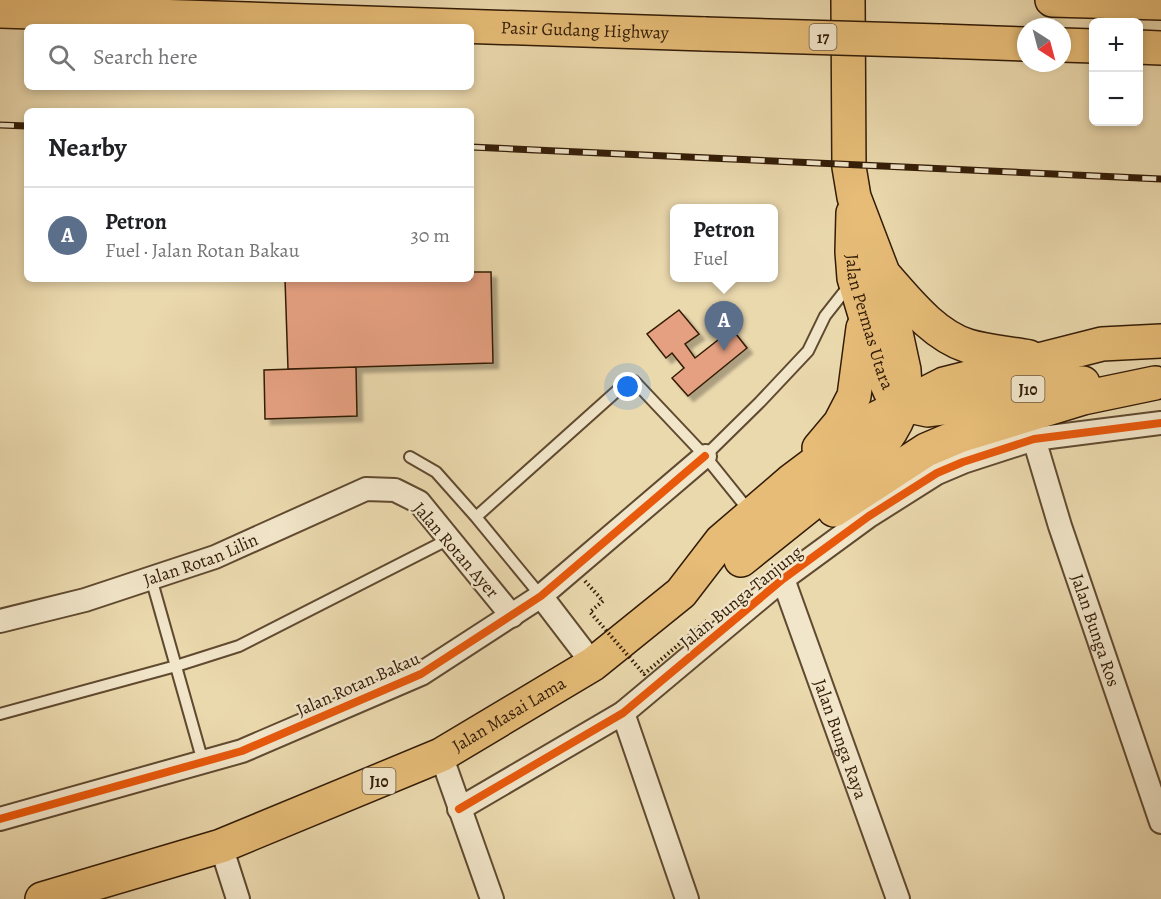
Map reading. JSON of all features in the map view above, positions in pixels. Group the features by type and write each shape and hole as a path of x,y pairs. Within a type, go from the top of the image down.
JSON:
{"main road":[{"name":"Jalan Permas Utara","path":"848,0 849,167 854,196 852,252 869,276 904,370 906,383 903,405"},
{"path":"1052,0 1161,3"},
{"name":"Pasir Gudang Highway","path":"0,10 411,24"},
{"name":"Pasir Gudang Highway","path":"474,26 1017,44"},
{"path":"1071,45 1089,46"},
{"path":"1143,47 1161,48"},
{"name":"Jalan Permas Utara","path":"869,276 864,314 890,391 903,405"},
{"path":"869,276 940,331 967,346 1039,359"},
{"path":"792,482 840,423 854,396 864,314"},
{"name":"Jalan Masai Lama","path":"42,899 220,846 441,755 593,664 681,593 721,542 792,482 871,421 944,384 1102,344 1161,341"},
{"name":"J10","path":"903,405 928,410 952,407 1017,390 1087,382 1158,383"},
{"path":"681,593 741,560 792,538 916,456 948,440 1083,398 1158,383"},
{"path":"741,560 876,452 894,430 903,405"}],"street":[{"name":"Jalan Bunga Tanjung","path":"459,809 623,712 783,579 869,516 937,472 1034,439 1161,423"},
{"name":"Jalan Bunga Ros","path":"1034,439 1060,526 1161,822"},
{"name":"Jalan Rotan Bakau","path":"0,819 242,751 421,674 541,596 705,456"},
{"name":"Jalan Rotan Lilin","path":"0,621 85,600 215,557 366,489 395,490"},
{"name":"Jalan Rotan Ayer","path":"395,490 419,502 512,616"},
{"name":"Jalan Bunga Raya","path":"783,579 898,899"},
{"path":"541,596 593,664"},
{"path":"623,712 687,899"},
{"path":"441,755 492,899"},
{"path":"220,846 238,899"}],"lane":[{"path":"705,456 808,351 825,316 869,276"},
{"path":"477,518 628,381 634,381 705,456 752,514"},
{"path":"410,457 436,472 541,596"},
{"path":"0,714 176,666 239,646 449,539"},
{"path":"151,578 203,762"}],"path":[{"path":"585,581 603,601 590,612 644,674 709,618"}],"building":[{"path":"474,272 491,272 493,363 288,369 285,282 474,282"},
{"path":"679,310 699,334 685,344 695,358 732,329 747,348 688,396 672,378 684,368 672,353 666,358 647,334"},
{"path":"356,367 357,416 265,419 264,370"}],"railway":[{"path":"0,125 24,126"},
{"path":"474,147 1161,179"}],"cycle path":[{"path":"459,809 623,713 783,579 869,516 937,473 1034,439 1161,423"},
{"path":"0,819 242,751 421,674 541,596 705,456"}],"place":[{"name":"Petron","path":"724,351"}]}
